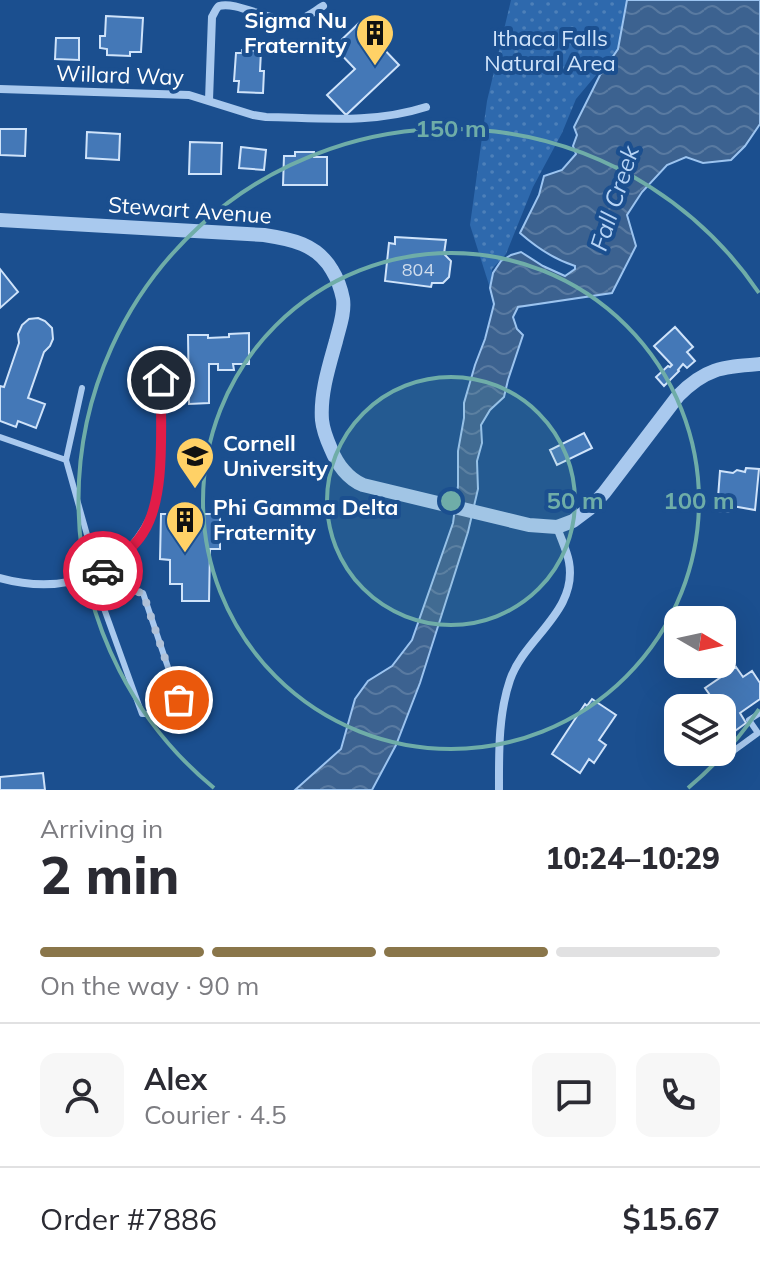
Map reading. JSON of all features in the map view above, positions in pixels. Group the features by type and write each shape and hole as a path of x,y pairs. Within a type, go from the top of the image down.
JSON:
{"street":[{"path":"209,100 212,17 217,7 228,2 241,4 287,20 301,19 323,6"},
{"name":"Willard Way","path":"0,89 176,94 266,117 362,120 401,115 426,107"},
{"name":"Stewart Avenue","path":"0,220 264,235 292,240 315,251 337,278 343,300 323,395 322,420 333,455 341,467 356,482 371,487 529,525 557,527"},
{"path":"499,790 500,730 510,680 527,648 560,608 569,586 569,561 557,527 573,521 589,509 689,384 719,368 760,364"},
{"path":"0,578 39,585 69,583 98,574 124,555 144,533 154,506 159,474 161,380"}],"lane":[{"path":"82,388 66,460 98,574 99,585 102,603 142,714 175,714 179,700 143,593 99,585"},
{"path":"0,437 66,460"},
{"path":"736,749 759,732 749,720 760,713"}],"green space":[{"name":"Ithaca Falls Natural Area","path":"511,0 627,0 618,49 576,99 533,187 506,254 492,269 490,288 470,225 487,101"}],"water":[{"name":"Fall Creek","path":"627,0 760,0 760,124 731,160 703,163 686,157 667,165 642,192 627,215 636,246 612,293 518,307 513,317 523,335 504,397 490,410 481,425 478,489 468,532 420,683 396,745 372,790 295,790 341,749 355,699 368,681 392,666 412,640 453,523 464,403 494,304 490,288 493,273 501,261 521,252 565,276 575,269 575,266 546,252 520,233 539,195 544,176 562,170 576,154 573,146 577,135 574,127 600,75 618,49"}],"building":[{"path":"106,16 143,18 141,52 130,52 130,56 107,55 107,49 100,48 100,36 105,36"},
{"name":"Sigma Nu Fraternity","path":"359,23 399,65 346,115 327,95 355,69 334,47"},
{"path":"56,38 79,38 79,60 55,59"},
{"path":"242,50 261,51 263,93 238,92 239,81 234,81 236,53 242,53"},
{"path":"0,129 26,129 25,156 0,155"},
{"path":"87,132 120,134 119,160 86,158"},
{"path":"190,142 222,143 221,174 189,174"},
{"path":"241,147 266,150 264,170 239,168"},
{"path":"295,152 314,152 314,157 327,157 327,185 283,185 284,156 295,156"},
{"path":"395,237 446,240 444,254 451,261 449,277 443,283 432,283 431,287 385,281 389,243 395,244"},
{"path":"0,269 18,292 0,308"},
{"path":"38,318 52,328 53,339 44,352 28,398 45,404 36,428 18,421 16,427 0,421 0,386 4,387 22,325 29,319"},
{"path":"675,327 693,347 687,352 695,361 687,368 683,364 664,386 656,377 672,365 654,346"},
{"path":"249,333 249,364 233,364 234,370 218,370 218,364 209,364 209,403 189,404 188,335 208,335 208,338"},
{"path":"584,433 592,448 557,465 550,450"},
{"path":"746,468 759,469 755,510 732,506 731,512 717,511 720,471 745,472"},
{"name":"Phi Gamma Delta Fraternity","path":"161,514 220,514 220,549 210,549 209,601 182,601 182,584 170,584 170,560 160,559"},
{"path":"736,667 743,677 752,671 760,683 760,699 740,713 746,723 736,730 736,694 709,694 705,688 720,678 736,678"},
{"path":"592,699 616,715 599,740 606,745 594,763 589,759 580,773 552,754 585,704 587,706"},
{"path":"43,773 45,790 0,790 0,777"}],"way so far":[{"path":"103,571 98,574 99,585 143,593 179,700"}],"place":[{"name":"Sigma Nu Fraternity","path":"375,67"},
{"name":"Cornell University","path":"195,490"},
{"name":"Phi Gamma Delta Fraternity","path":"185,554"}],"route":[{"path":"103,571 124,555 144,533 154,506 159,474 161,380"}]}
